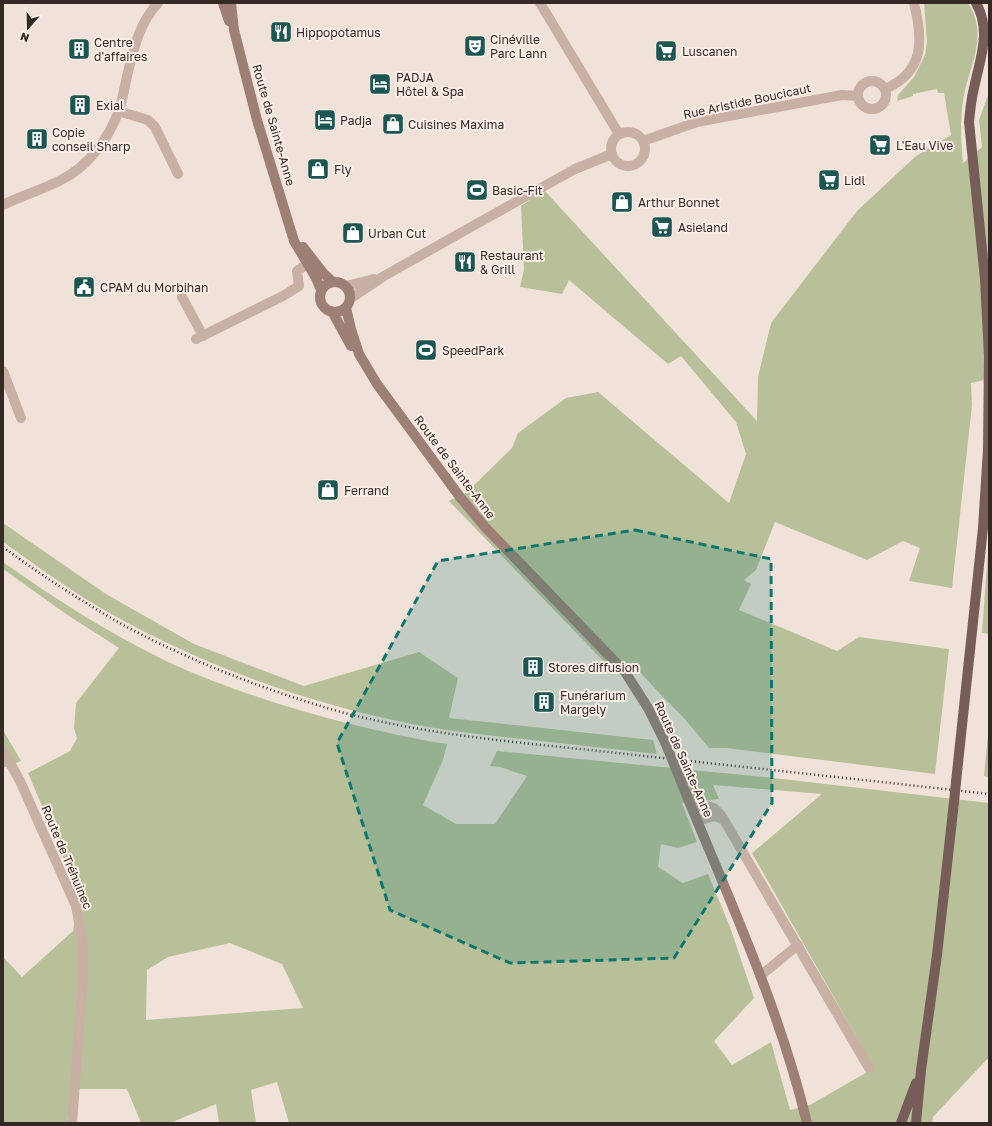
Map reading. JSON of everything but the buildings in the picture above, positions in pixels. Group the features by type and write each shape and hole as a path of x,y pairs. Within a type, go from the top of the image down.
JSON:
{"main road":[{"name":"Route de Sainte-Anne","path":"223,3 228,19 234,30"},
{"name":"Route de Sainte-Anne","path":"231,3 234,30 257,120 294,241 316,278 321,290"},
{"path":"916,1123 921,1070 937,955 984,528 988,450 989,356 985,279 969,122 970,105 983,53 985,36 983,23 976,3"},
{"name":"Route de Sainte-Anne","path":"290,227 324,274 333,282"},
{"path":"333,282 338,282 346,286 350,298 346,308 342,311 333,313 328,311 321,304 320,294 324,286 333,282"},
{"name":"Route de Sainte-Anne","path":"346,308 350,329 359,354 377,384"},
{"name":"Route de Sainte-Anne","path":"333,313 358,362 377,384 460,497 485,527 625,672 648,708 665,742 760,976 803,1105 807,1123"},
{"path":"901,1123 921,1070"},
{"path":"906,1123 914,1088"},
{"name":"Route de Sainte-Anne","path":"803,1105 812,1123"}],"street":[{"path":"3,205 60,181 83,166 107,136 118,111 138,36 150,12 158,3"},
{"path":"540,3 619,134"},
{"path":"885,89 891,87 908,73 918,58 920,42 916,6"},
{"path":"872,81 880,83 887,94 885,103 875,110 866,108 862,105 858,96 860,87 872,81"},
{"name":"Rue Aristide Boucicaut","path":"643,140 697,122 842,95 858,96"},
{"path":"118,111 148,120 155,127 178,174"},
{"path":"632,132 643,140 645,147 644,154 635,164 628,166 615,160 610,148 619,134 632,132"},
{"path":"350,298 384,276 575,169 612,154"},
{"path":"182,297 199,337 283,296 299,286 297,271 307,264"},
{"path":"346,286 384,276"},
{"path":"3,371 21,418"},
{"name":"Route de Tréhuinec","path":"3,750 20,781 76,906 83,942 83,977 72,1123"},
{"path":"692,808 709,805 718,810 869,1068"},
{"path":"697,821 715,816 724,820"},
{"path":"760,976 798,946"}],"highlighted area":[{"path":"635,530 771,559 772,803 674,958 510,963 390,910 337,743 438,561"}],"green space":[{"path":"924,3 968,3 974,16 977,28 976,52 963,101 961,117 963,163 982,147 979,120 989,92 989,379 971,383 972,405 952,588 909,581 920,548 903,541 867,560 775,522 756,570 744,580 751,584 739,610 837,651 859,637 949,649 935,774 726,748 709,748 683,717 640,672 612,670 449,501 466,493 512,448 518,433 566,398 598,392 729,503 746,454 736,422 681,356 668,364 569,280 562,294 520,287 524,270 521,206 544,190 757,421 758,377 771,323 857,211 916,156 951,135 944,93 938,93 937,89 913,94 913,96 897,101 898,95 914,77 925,55 927,42"},
{"path":"3,523 106,594 194,644 304,686 419,652 458,678 449,718 653,740 657,754 460,732 417,725 374,716 287,691 203,659 122,620 84,598 3,542"},
{"path":"989,536 989,634 982,633"},
{"path":"3,562 62,602 124,639 166,661 210,680 255,696 323,717 396,735 447,744 443,760 423,805 456,824 495,824 527,776 500,767 490,766 497,751 765,777 989,803 989,1057 933,1117 932,1123 289,1123 277,1082 251,1090 256,1123 219,1123 216,1104 170,1123 141,1123 127,1089 71,1089 67,1123 3,1123 3,957 22,977 73,931 78,902 60,848 28,773 70,751 77,738 74,728 76,703 119,648 66,614 3,569","holes":["713,785 822,794 752,853 874,1068 810,1105 790,1110 771,1042 732,1065 714,1041 754,998 730,927 708,874 683,883 658,867 661,844 678,848 697,842 682,803 719,799","230,943 282,964 303,1008 146,1020 147,970 168,957"]},
{"path":"989,724 989,777 984,776"},
{"path":"3,730 21,761 3,768"}],"railway":[{"path":"3,547 78,598 125,626 177,652 258,685 341,712 409,727 479,738 989,794"}],"place":[{"name":"Hippopotamus","path":"281,32"},
{"name":"Cinéville Parc Lann","path":"475,46"},
{"name":"Centre d'affaires","path":"79,49"},
{"name":"Luscanen","path":"666,51"},
{"name":"PADJA Hôtel & Spa","path":"380,84"},
{"name":"Exial","path":"80,105"},
{"name":"Padja","path":"325,120"},
{"name":"Cuisines Maxima","path":"393,124"},
{"name":"Copie conseil Sharp","path":"37,139"},
{"name":"L'Eau Vive","path":"880,145"},
{"name":"Fly","path":"318,169"},
{"name":"Lidl","path":"829,180"},
{"name":"Basic-Fit","path":"477,190"},
{"name":"Arthur Bonnet","path":"622,202"},
{"name":"Asieland","path":"662,227"},
{"name":"Urban Cut","path":"353,233"},
{"name":"Restaurant & Grill","path":"465,262"},
{"name":"CPAM du Morbihan","path":"84,287"},
{"name":"SpeedPark","path":"426,350"},
{"name":"Ferrand","path":"328,490"},
{"name":"Stores diffusion","path":"533,667"},
{"name":"Funérarium Margely","path":"544,702"}]}
